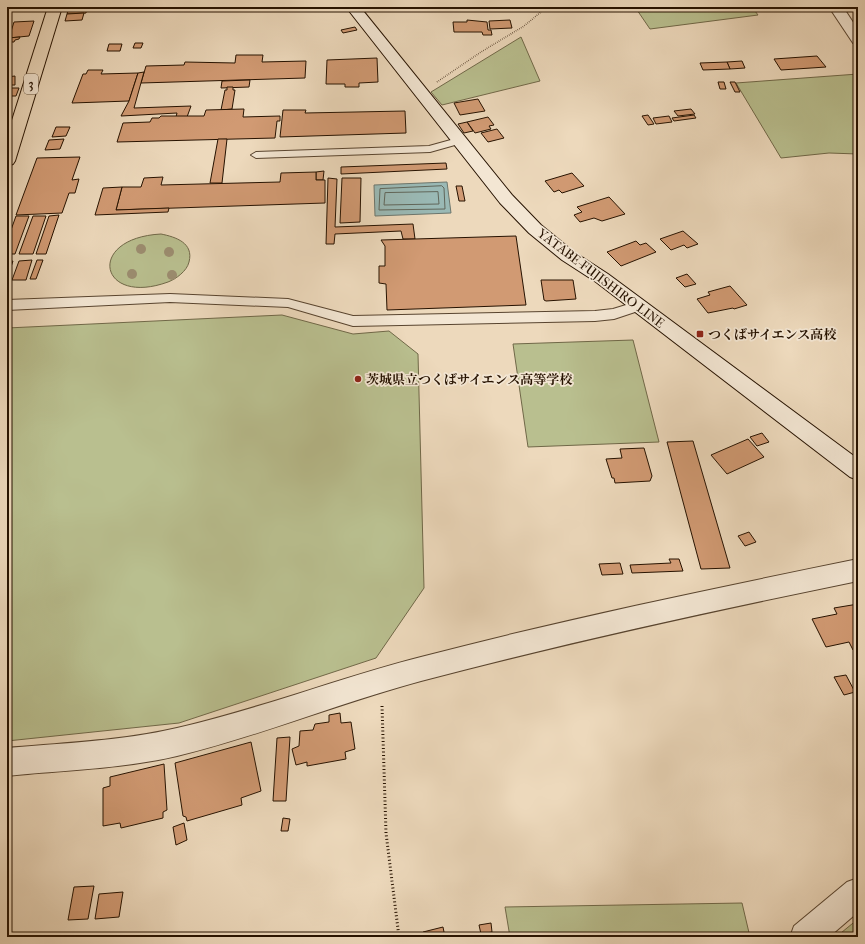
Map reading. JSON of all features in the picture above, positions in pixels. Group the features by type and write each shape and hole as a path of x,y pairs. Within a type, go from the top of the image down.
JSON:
{"main road":[{"name":"3","path":"7,162 55,7"},
{"name":"YATABE-FUJISHIRO LINE","path":"353,7 506,200 535,229 568,256 602,278 858,471"},
{"path":"836,7 858,40"},
{"path":"7,762 115,751 175,742 232,726 381,679 605,624 858,570"},
{"path":"805,937 858,893"}],"lane":[{"path":"256,155 430,149 458,140"},
{"path":"7,305 170,298 288,303 353,321 595,316 614,314 639,306"}],"path":[{"path":"419,92 526,25 541,14 547,7"},
{"path":"381,679 386,832 399,937"}],"green space":[{"path":"635,7 752,7 758,15 650,29"},
{"path":"521,37 540,81 442,105 431,92"},
{"path":"858,74 858,154 829,153 781,158 736,83"},
{"path":"161,234 178,239 189,250 190,255 188,265 178,277 168,282 145,287 127,286 115,279 110,269 112,258 120,247 137,238"},
{"path":"282,315 353,334 389,331 418,354 424,588 376,658 179,723 7,741 7,328"},
{"path":"633,340 659,442 528,447 513,344"},
{"path":"742,903 750,937 510,937 505,907"},
{"path":"858,919 858,937 836,937"}],"water":[{"path":"447,182 451,213 375,216 374,185"}],"building":[{"path":"69,7 87,7 86,13 67,14"},
{"path":"84,13 82,20 65,21 67,14"},
{"path":"467,20 487,22 488,30 491,30 492,35 483,35 482,32 454,32 453,22 467,22"},
{"path":"510,20 512,28 490,29 489,21"},
{"path":"34,21 29,36 9,38 14,22"},
{"path":"355,27 357,30 343,33 341,30"},
{"path":"20,37 14,42 7,42 7,38"},
{"path":"135,43 143,43 141,48 133,48"},
{"path":"109,44 122,44 120,51 107,51"},
{"path":"236,55 263,55 262,62 306,61 305,78 141,83 146,66 184,65 185,62 235,63"},
{"path":"817,56 826,67 781,70 774,59"},
{"path":"377,58 378,82 359,83 359,87 345,87 345,84 326,84 327,60"},
{"path":"742,61 745,68 730,69 727,62"},
{"path":"727,62 730,69 703,70 700,63"},
{"path":"88,70 103,70 101,74 138,73 129,101 72,103 83,74 86,74"},
{"path":"144,72 134,108 191,106 187,117 176,117 177,113 121,116 129,101 138,73"},
{"path":"15,76 15,85 7,85 7,77"},
{"path":"250,80 249,87 221,88 222,81"},
{"path":"718,82 724,82 726,89 720,89"},
{"path":"730,82 735,82 740,92 735,92"},
{"path":"7,86 10,86 9,88 19,88 16,96 7,96"},
{"path":"227,87 233,87 233,90 235,90 232,109 221,110 225,90 227,90"},
{"path":"478,99 485,111 460,115 454,103"},
{"path":"244,109 243,117 280,116 280,121 277,121 275,138 117,142 123,123 150,122 152,118 159,118 161,116 204,116 206,110"},
{"path":"691,109 695,114 678,116 674,111"},
{"path":"283,110 306,110 305,113 405,111 406,133 280,137"},
{"path":"648,115 654,124 648,125 642,116"},
{"path":"694,115 696,118 674,121 672,118"},
{"path":"669,116 672,122 656,124 653,118"},
{"path":"488,117 494,125 489,126 491,129 475,133 467,122"},
{"path":"467,122 473,131 464,133 458,124"},
{"path":"56,127 70,127 66,136 52,137"},
{"path":"497,129 504,138 488,142 481,133"},
{"path":"64,139 60,149 45,150 49,140"},
{"path":"218,139 227,139 222,183 210,183"},
{"path":"80,157 72,180 79,179 75,193 69,193 62,213 16,215 37,158"},
{"path":"446,163 447,169 341,174 341,167"},
{"path":"324,171 323,180 316,180 316,172"},
{"path":"316,172 316,180 325,180 325,203 116,210 122,187 141,187 144,178 163,177 161,185 280,182 281,173"},
{"path":"572,173 584,186 562,193 559,190 554,192 545,181"},
{"path":"328,178 337,179 335,227 413,224 415,239 403,239 401,231 335,234 334,244 326,244"},
{"path":"342,178 361,178 360,222 340,223"},
{"path":"456,186 462,186 465,201 459,201"},
{"path":"122,187 116,210 169,208 168,212 95,215 103,188"},
{"path":"609,197 625,214 602,221 594,218 580,222 574,215 582,212 577,207"},
{"path":"59,215 46,254 36,254 49,216"},
{"path":"16,216 29,216 15,254 7,254 7,241"},
{"path":"33,216 46,216 33,254 19,254"},
{"path":"683,231 698,244 687,248 684,245 671,250 660,239"},
{"path":"516,236 526,305 387,310 386,284 379,283 379,266 385,266 385,246 381,240"},
{"path":"636,241 640,245 646,243 656,252 621,266 607,252"},
{"path":"32,260 26,280 12,280 19,261"},
{"path":"37,260 43,260 36,279 30,279"},
{"path":"13,261 7,279 7,262"},
{"path":"687,274 696,284 685,287 676,278"},
{"path":"541,280 573,280 576,299 544,300"},
{"path":"730,286 747,305 734,309 708,313 697,299 710,295 708,292"},
{"path":"762,433 769,442 757,446 750,437"},
{"path":"748,439 764,457 727,474 711,455"},
{"path":"693,441 730,568 701,569 667,442"},
{"path":"644,448 652,476 650,481 615,483 606,459 622,458 620,449"},
{"path":"749,532 756,542 745,546 738,536"},
{"path":"669,559 679,559 683,571 632,573 630,565 671,563"},
{"path":"620,563 623,574 602,575 599,564"},
{"path":"858,604 858,649 853,650 849,642 826,647 812,619 837,614 834,608"},
{"path":"846,675 855,692 844,695 834,677"},
{"path":"340,713 341,723 351,722 355,749 345,752 346,759 307,766 307,762 296,765 292,749 299,746 300,731 313,730 315,724 329,722 329,715"},
{"path":"290,737 286,801 273,801 277,738"},
{"path":"251,742 261,791 241,798 242,805 187,821 186,817 183,816 175,763"},
{"path":"164,764 167,810 163,812 163,818 121,828 120,823 103,826 103,788 110,786 110,777"},
{"path":"283,818 290,819 288,831 281,831"},
{"path":"184,823 187,840 176,845 173,827"},
{"path":"94,886 88,919 68,920 74,887"},
{"path":"123,892 119,917 95,919 99,894"},
{"path":"491,923 492,932 481,934 479,925"},
{"path":"443,927 445,937 424,937 423,932"}],"place":[{"name":"つくばサイエンス高校","path":"700,334"},
{"name":"茨城県立つくばサイエンス高等学校","path":"358,379"}]}
